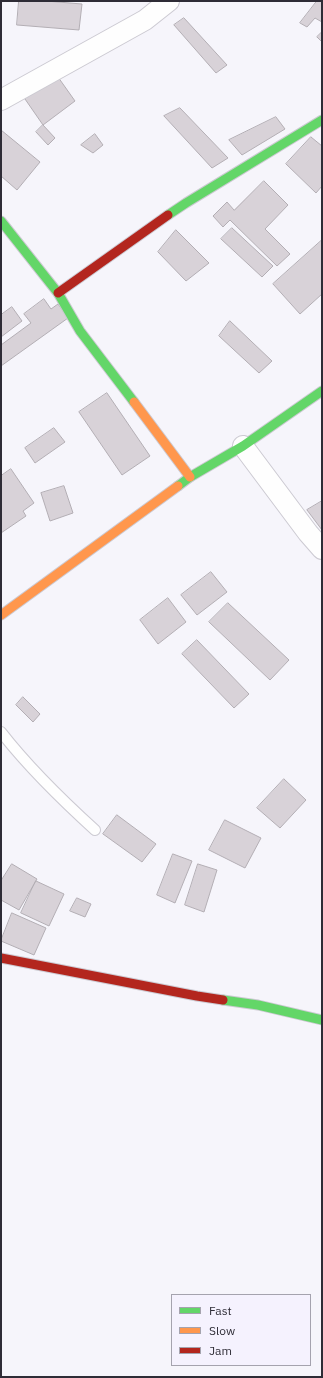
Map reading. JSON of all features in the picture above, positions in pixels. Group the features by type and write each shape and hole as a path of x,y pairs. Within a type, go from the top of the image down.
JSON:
{"street":[{"path":"1,100 145,20 169,1"},
{"path":"58,293 186,203 322,120"},
{"path":"1,221 58,293 80,331 190,477"},
{"path":"1,615 190,477 243,446 322,391"},
{"path":"243,446 308,533 322,549"},
{"path":"1,958 197,996 258,1004 322,1020"}],"lane":[{"path":"1,732 9,743 63,800 95,830"}],"building":[{"path":"19,1 46,1 82,4 79,30 17,25"},
{"path":"317,1 322,1 322,22 315,18 307,27 300,23"},
{"path":"184,18 227,65 216,73 174,25"},
{"path":"322,32 322,42 317,37"},
{"path":"58,77 75,101 43,125 25,99"},
{"path":"180,108 228,158 212,168 164,116"},
{"path":"276,117 285,129 242,155 229,140"},
{"path":"43,125 55,138 48,145 36,132"},
{"path":"1,130 40,162 17,190 1,176"},
{"path":"95,134 103,145 93,153 81,145"},
{"path":"311,137 322,146 322,186 316,193 286,164"},
{"path":"264,181 288,205 265,229 290,254 277,266 230,220 223,227 213,216 227,202 234,210"},
{"path":"232,228 273,266 262,277 221,239"},
{"path":"176,230 209,263 186,281 158,252"},
{"path":"322,240 322,294 300,314 273,284"},
{"path":"44,299 51,309 58,304 68,318 1,366 1,345 31,323 24,314"},
{"path":"12,307 22,321 1,337 1,315"},
{"path":"230,321 272,361 259,373 219,336"},
{"path":"107,393 150,456 122,475 79,412"},
{"path":"54,428 65,442 35,463 25,448"},
{"path":"11,469 34,503 23,511 26,516 1,533 1,476"},
{"path":"64,486 73,513 50,521 41,493"},
{"path":"322,501 322,530 307,510"},
{"path":"211,572 227,592 197,615 181,595"},
{"path":"168,598 186,622 158,644 140,620"},
{"path":"228,603 289,660 270,680 209,622"},
{"path":"197,640 249,694 234,708 182,654"},
{"path":"23,697 40,714 33,722 16,705"},
{"path":"284,779 306,800 280,828 257,808"},
{"path":"117,815 156,844 142,862 103,834"},
{"path":"225,820 261,838 245,868 209,850"},
{"path":"173,854 192,861 175,903 157,895"},
{"path":"12,864 37,879 19,910 1,900 1,881"},
{"path":"198,864 217,870 204,912 185,905"},
{"path":"36,881 64,894 49,926 21,913"},
{"path":"77,898 91,904 85,917 70,911"},
{"path":"12,913 46,928 34,955 1,941"}],"traffic: fast":[{"path":"168,215 322,120"},
{"path":"1,221 58,293 80,331 134,402"},
{"path":"178,486 190,477 243,446 322,391"},
{"path":"223,1000 258,1005 322,1020"}],"traffic: slow":[{"path":"134,402 190,477"},
{"path":"1,615 178,486"}],"traffic: jam":[{"path":"58,293 168,215"},
{"path":"1,958 223,1000"}]}
